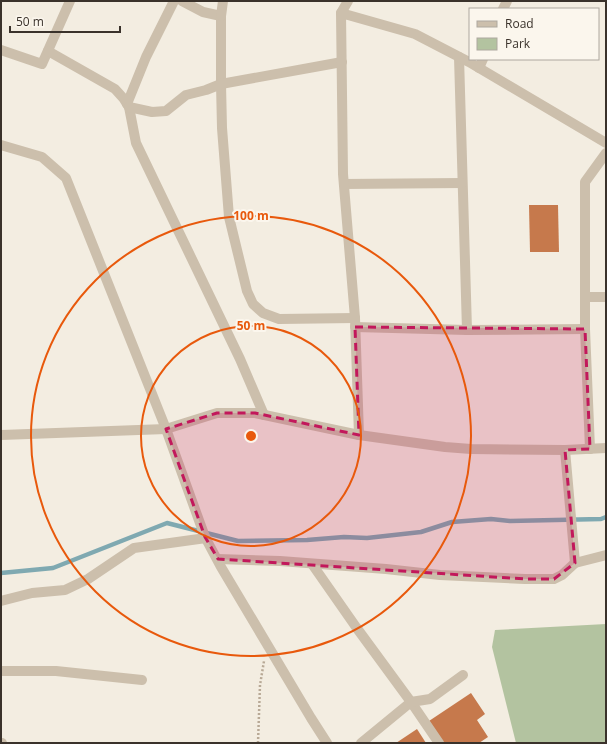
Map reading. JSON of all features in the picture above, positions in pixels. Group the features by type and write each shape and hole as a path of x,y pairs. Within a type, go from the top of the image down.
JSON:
{"street":[{"path":"1,50 42,64 70,1"},
{"path":"174,1 146,57 128,105 132,131 136,143 237,353 264,415"},
{"path":"182,1 204,12 221,16"},
{"path":"223,1 221,16 220,84 229,217 247,291 253,304 262,313 279,319 466,330 585,329"},
{"path":"348,1 341,13 344,184 355,323 359,435"},
{"path":"341,13 415,34 458,57 481,64 606,143"},
{"path":"48,51 115,90 128,105 152,112 166,111 186,95 206,90 220,84 342,62"},
{"path":"458,57 466,330"},
{"path":"1,145 42,157 66,178 166,429 206,538 266,643 327,743"},
{"path":"590,449 585,329 585,182 606,153"},
{"path":"344,184 462,183"},
{"path":"585,297 606,297"},
{"path":"1,435 166,429 217,413 256,413 359,435 445,447 471,449 565,450 606,448"},
{"path":"565,450 575,563"},
{"path":"1,601 32,593 65,590 88,579 134,548 206,538"},
{"path":"218,559 280,561 386,569 440,576 554,579 562,575 575,563 606,555"},
{"path":"312,564 439,743"},
{"path":"1,671 56,671 142,680"},
{"path":"361,743 411,702 430,699 463,675"}],"path":[{"path":"258,743 260,685 266,643"}],"highlighted area":[{"path":"355,327 585,329 590,449 565,450 575,563 554,579 525,579 218,559 205,537 166,429 217,413 255,413 359,435"}],"green space":[{"path":"606,624 606,743 516,743 492,647 495,630"}],"building":[{"path":"529,205 558,205 559,252 530,252"},
{"path":"471,693 485,714 477,720 488,737 479,743 444,743 429,721"},
{"path":"417,729 426,743 396,743"}],"waterway":[{"path":"1,573 53,568 167,523 238,541 307,540 344,537 367,538 421,532 452,522 491,519 510,521 601,519 606,517"}]}
